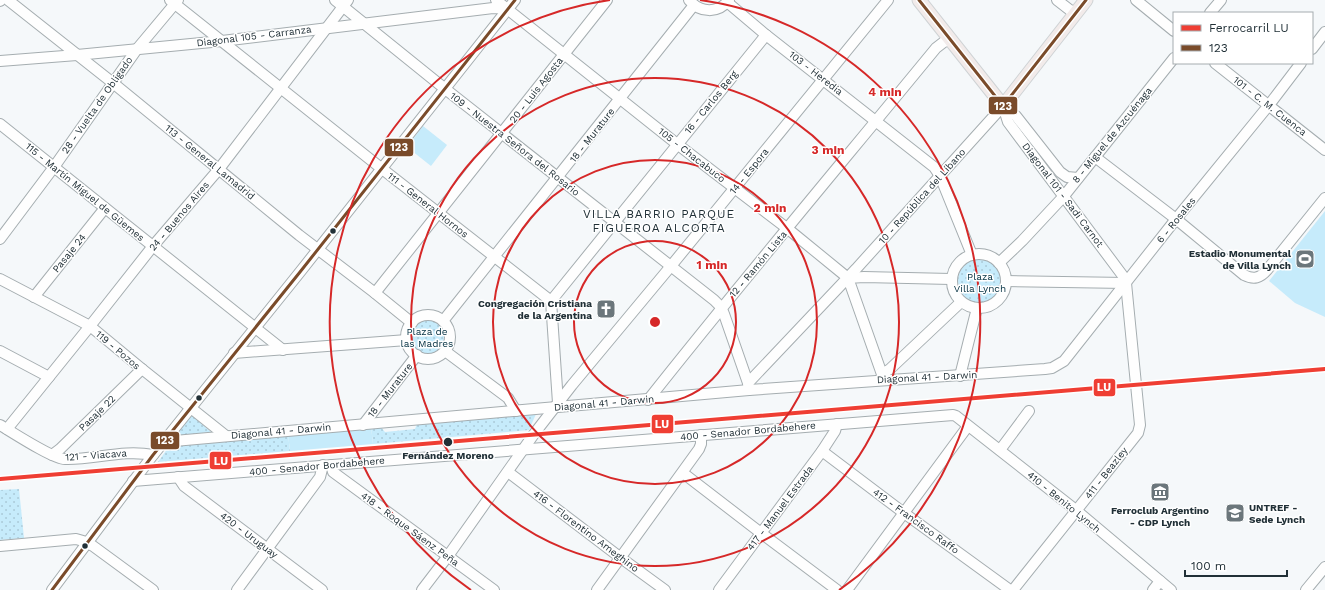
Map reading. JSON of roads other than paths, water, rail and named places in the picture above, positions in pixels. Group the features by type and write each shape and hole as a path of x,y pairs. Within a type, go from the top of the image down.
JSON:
{"main road":[{"name":"Diagonal 101 - Sadi Carnot","path":"918,0 1003,106"},
{"name":"10 - República del Líbano","path":"1003,106 1086,0"}],"street":[{"name":"113 - General Lamadrid","path":"8,0 412,323"},
{"name":"109 - Nuestra Señora del Rosario","path":"334,0 345,3 364,23 444,88 714,300 721,308 749,387"},
{"name":"105 - Chacabuco","path":"496,0 677,144 788,229 848,278"},
{"path":"52,590 143,467 319,248 515,0"},
{"name":"20 - Luis Agosta","path":"375,293 607,0"},
{"name":"14 - Espora","path":"422,590 556,405 888,0"},
{"path":"1057,0 1075,14"},
{"path":"1136,0 1173,30"},
{"path":"1211,12 1221,0"},
{"name":"111 - General Hornos","path":"174,1 280,88 551,301"},
{"name":"28 - Vuelta de Obligado","path":"0,239 54,168 137,49 174,1"},
{"path":"692,3 700,9 708,11 722,7 728,1"},
{"name":"103 - Heredia","path":"728,1 766,35 877,120 934,167 940,176 972,255"},
{"name":"24 - Buenos Aires","path":"4,427 49,377 153,246 219,169 345,3"},
{"name":"18 - Murature","path":"443,321 559,177 692,3"},
{"name":"Diagonal 105 - Carranza","path":"0,61 222,41 492,8 508,9"},
{"path":"1313,48 1325,32"},
{"name":"16 - Carlos Berg","path":"551,301 766,35"},
{"name":"12 - Ramón Lista","path":"648,400 721,308 788,229 936,48 949,38"},
{"name":"8 - Miguel de Azcuénaga","path":"999,262 1022,241 1064,196 1173,59"},
{"name":"101 - C. M. Cuenca","path":"1216,64 1325,150"},
{"name":"6 - Rosales","path":"1045,369 1052,368 1064,361 1176,219 1269,106 1300,64"},
{"name":"10 - República del Líbano","path":"749,387 1003,106"},
{"name":"Diagonal 101 - Sadi Carnot","path":"1003,106 1016,116 1060,172 1067,177 1078,178"},
{"name":"Diagonal 101 - Sadi Carnot","path":"1003,106 1008,122 1123,276 1126,283"},
{"name":"115 - Martín Miguel de Güemes","path":"1,128 105,208 283,350"},
{"path":"1095,157 1176,219 1244,275 1250,278 1262,276 1325,198"},
{"name":"Pasaje 24","path":"34,297 105,208"},
{"path":"985,254 993,257 999,262 1003,268 1006,281 1004,291 997,301 986,308 977,308 960,302 954,294 951,279 956,265 962,259 972,255 985,254"},
{"path":"951,279 848,278 883,377 960,302"},
{"name":"119 - Pozos","path":"0,279 90,326 226,436"},
{"path":"1006,281 1126,283"},
{"name":"411 - Beazley","path":"1014,590 1138,433 1140,425 1126,283"},
{"path":"551,301 556,405"},
{"path":"960,376 977,308"},
{"path":"234,353 407,340 408,329 412,323 423,316 436,316 443,321 450,332 450,338 445,351 508,398 516,411"},
{"name":"18 - Murature","path":"407,340 409,346 417,355 428,358 434,357 445,351"},
{"path":"0,350 49,377"},
{"name":"18 - Murature","path":"363,425 417,355"},
{"name":"Pasaje 22","path":"52,455 142,369"},
{"name":"Diagonal 41 - Darwin","path":"163,442 516,411 556,405 648,400 749,387 883,377 960,376 1045,369"},
{"path":"1000,450 1029,411"},
{"name":"410 - Benito Lynch","path":"956,416 1077,511 1171,590"},
{"name":"400 - Senador Bordabehere","path":"133,481 837,424 956,416"},
{"name":"417 - Manuel Estrada","path":"719,590 822,451 835,431 837,424"},
{"path":"847,590 968,426"},
{"name":"121 - Viacava","path":"4,427 52,455 64,459 136,452 153,455"},
{"path":"597,590 699,450 701,435"},
{"name":"412 - Francisco Raffo","path":"822,451 1010,590"},
{"path":"237,590 327,465"},
{"name":"418 - Roque Sáenz Peña","path":"327,465 333,472 494,590"},
{"name":"416 - Florentino Ameghino","path":"508,472 665,590"},
{"path":"683,473 838,590"},
{"name":"420 - Uruguay","path":"178,477 184,486 322,590"},
{"path":"0,546 76,540 87,543 153,590"},
{"path":"1306,590 1325,567"},
{"path":"1153,590 1160,581"}],"rail line":[{"name":"LU","path":"0,479 1325,369"}],"place":[{"name":"Estadio Monumental de Villa Lynch","path":"1305,259"},
{"name":"Congregación Cristiana de la Argentina","path":"606,309"},
{"name":"Fernández Moreno","path":"448,442"},
{"name":"Ferroclub Argentino - CDP Lynch","path":"1160,492"},
{"name":"UNTREF - Sede Lynch","path":"1235,513"}],"district":[{"name":"VILLA BARRIO PARQUE FIGUEROA ALCORTA","path":"659,221"}],"park label":[{"name":"Plaza Villa Lynch","path":"980,282"},
{"name":"Plaza de las Madres","path":"427,336"}]}
